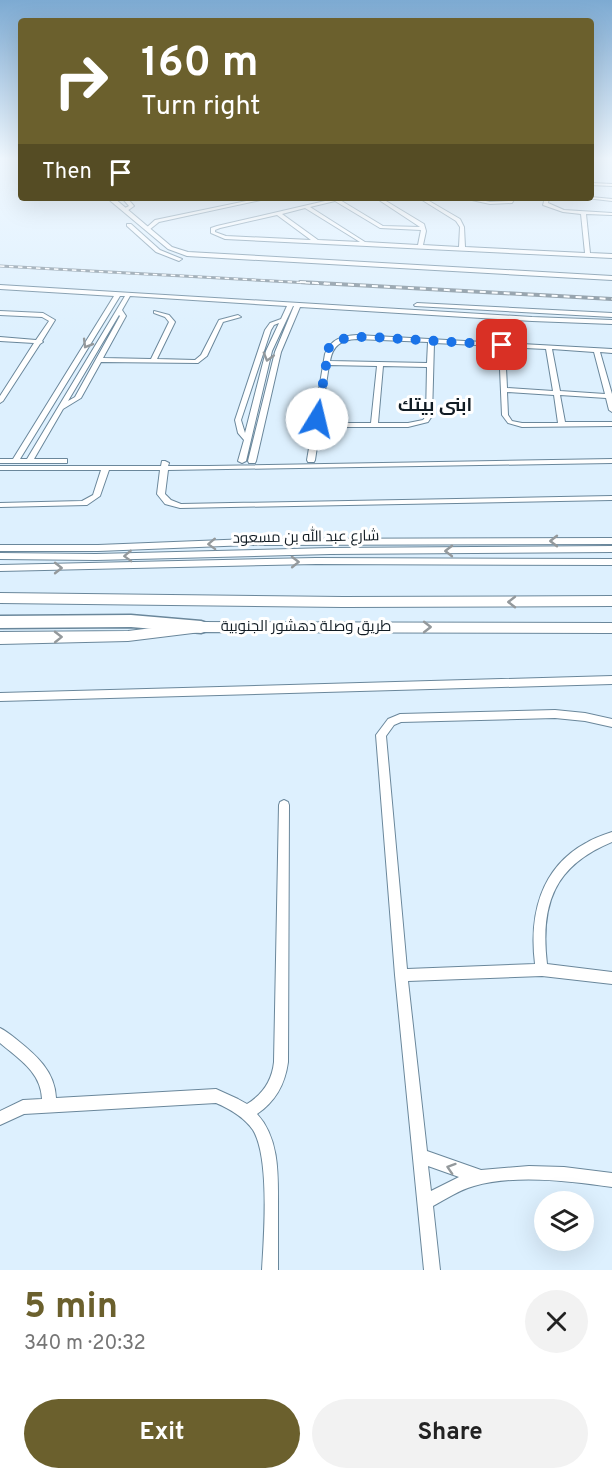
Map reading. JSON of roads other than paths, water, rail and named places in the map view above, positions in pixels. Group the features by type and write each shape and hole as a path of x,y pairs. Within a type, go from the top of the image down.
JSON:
{"highway":[{"name":"طريق وصلة دهشور الجنوبية","path":"0,598 343,602 612,601"},
{"name":"طريق وصلة دهشور الجنوبية","path":"0,622 131,621 201,627 612,628"},
{"path":"0,638 128,636 201,627"}],"street":[{"path":"142,236 150,231 156,220 164,218"},
{"path":"136,219 165,218"},
{"path":"254,218 219,226 213,229 213,233 225,237 612,256"},
{"path":"285,218 316,241"},
{"path":"324,218 365,244"},
{"path":"368,218 382,226 424,229"},
{"path":"412,218 424,229"},
{"path":"455,218 462,227 462,249"},
{"path":"584,218 588,255"},
{"path":"136,219 170,248 187,254 301,263"},
{"path":"129,225 158,251 178,258 551,277 612,278"},
{"path":"420,246 424,229"},
{"path":"551,277 612,283"},
{"path":"0,282 128,295 215,297 294,304 336,303 418,312 442,318 612,326"},
{"path":"0,287 44,287 612,315"},
{"path":"15,461 118,294"},
{"path":"29,461 128,295"},
{"path":"242,461 269,351 283,320 294,304"},
{"path":"252,461 278,352 294,304"},
{"path":"61,408 78,398 123,316 119,310"},
{"path":"153,362 172,322 167,316 156,312"},
{"path":"0,313 50,317 52,321 0,401"},
{"path":"99,360 189,363 201,360 221,321 238,317"},
{"path":"247,440 238,420 268,330 272,324 283,320"},
{"path":"602,324 612,322"},
{"path":"311,460 329,347 346,338 612,351"},
{"path":"0,339 40,342"},
{"path":"316,425 408,425 426,421 429,416 431,341"},
{"path":"502,345 506,418 510,422 522,425 612,424"},
{"path":"549,348 562,425"},
{"path":"597,351 612,410"},
{"path":"326,363 430,365"},
{"path":"374,426 380,363"},
{"path":"504,390 610,396"},
{"path":"0,461 165,464 293,463 558,459 612,456"},
{"path":"0,468 106,467 242,461 293,463 311,460 558,459 612,461"},
{"path":"165,464 161,494 168,502 180,506 612,498"},
{"path":"0,505 84,503 96,496 106,467"},
{"path":"486,546 612,541"},
{"path":"0,548 97,553 300,542 393,547"},
{"path":"300,542 300,552"},
{"name":"شارع عبد الله بن مسعود","path":"0,556 300,552 393,547 486,546 612,549"},
{"name":"شارع عبد الله بن مسعود","path":"0,568 316,561 612,562"},
{"path":"0,697 612,680"},
{"path":"432,1270 422,1157 401,975 381,744 385,728 400,718 555,714 612,723"},
{"path":"247,1112 265,1101 277,1083 280,1072 284,805"},
{"path":"542,970 538,934 539,917 548,889 563,866 574,856 587,847 612,837"},
{"path":"401,975 542,970 612,978"},
{"path":"0,1035 41,1069 48,1084 49,1106"},
{"path":"0,1118 23,1107 216,1096 233,1102 247,1112 264,1135 272,1164 270,1270"},
{"path":"422,1157 481,1177"},
{"path":"426,1202 453,1187 481,1177 539,1174 612,1179"}],"railway":[{"path":"0,266 328,284"},
{"path":"300,282 612,299"}],"district":[{"name":"ابنى بيتك","path":"435,406"}]}
